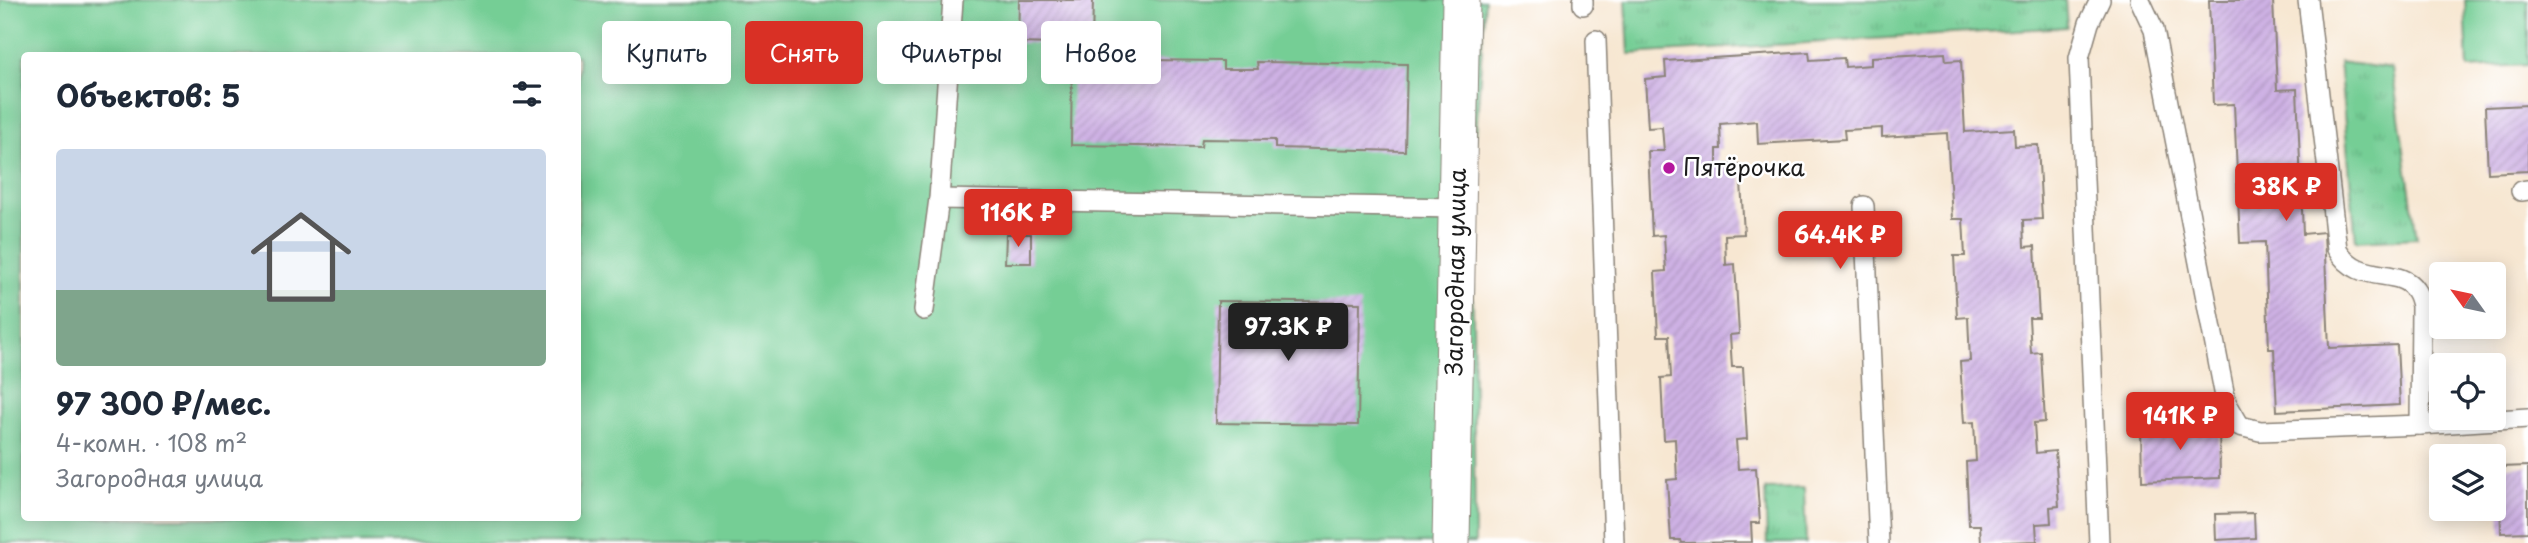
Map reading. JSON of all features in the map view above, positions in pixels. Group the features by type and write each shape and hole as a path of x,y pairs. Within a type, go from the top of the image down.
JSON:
{"street":[{"name":"Загородная улица","path":"1451,543 1461,0"}],"lane":[{"path":"924,310 939,199 953,0"},
{"path":"2099,543 2079,58 2089,23 2100,0"},
{"path":"2140,0 2154,30 2225,402 2241,426 2260,431 2528,418"},
{"path":"2308,0 2337,249 2345,262 2357,270 2405,280 2415,289 2421,306 2420,425"},
{"path":"1596,40 1614,543"},
{"path":"939,199 1457,208"},
{"path":"1864,206 1879,543"}],"green space":[{"path":"0,0 1485,0 1472,195 1475,543 0,543"},
{"path":"1626,0 2065,0 2067,27 1629,54"},
{"path":"2465,0 2528,0 2528,65 2468,68"},
{"path":"2339,62 2392,69 2417,238 2356,241"},
{"path":"1804,488 1806,543 1767,543 1765,489"}],"building":[{"path":"1019,0 1093,0 1093,21 1041,21 1041,44 1027,43 1027,21 1019,21"},
{"path":"2209,0 2273,0 2277,90 2297,89 2303,234 2324,232 2329,348 2397,345 2400,405 2277,411 2274,349 2269,349 2265,242 2240,243 2234,104 2213,105"},
{"path":"1809,52 1810,60 1844,58 1845,67 1871,65 1871,57 1945,53 1946,61 1961,60 1965,132 2014,129 2015,146 2038,145 2042,219 2023,220 2024,247 2035,246 2039,318 2029,318 2031,353 2041,352 2045,422 2034,423 2036,453 2055,451 2059,506 2050,507 2051,523 2036,524 2037,541 1981,543 1980,525 1969,525 1966,462 1976,461 1974,422 1964,423 1960,362 1970,361 1968,317 1957,318 1954,256 1965,256 1963,219 1952,219 1947,133 1882,137 1882,128 1844,130 1845,139 1758,144 1757,121 1720,124 1721,149 1717,149 1717,165 1740,164 1744,234 1725,235 1726,265 1735,264 1739,334 1730,335 1732,367 1743,367 1747,439 1736,440 1738,469 1756,468 1760,523 1751,523 1752,542 1681,543 1680,540 1671,540 1667,480 1677,479 1675,439 1664,440 1661,378 1671,377 1669,336 1658,336 1655,272 1666,271 1664,235 1652,236 1648,151 1664,151 1662,127 1648,128 1645,79 1666,77 1665,61"},
{"path":"1161,60 1223,61 1223,69 1258,69 1257,62 1407,64 1405,151 1275,148 1275,140 1202,139 1201,147 1071,145 1072,84 1161,84"},
{"path":"2528,105 2528,171 2488,173 2485,107"},
{"path":"1006,234 1031,234 1031,263 1005,263"},
{"path":"1218,301 1360,303 1358,425 1216,423"},
{"path":"2219,423 2220,478 2142,481 2141,425"},
{"path":"2528,466 2528,532 2501,533 2501,521 2506,521 2506,467"},
{"path":"2254,513 2255,538 2216,540 2215,514"}],"place":[{"name":"Пятёрочка","path":"1669,168"}]}
